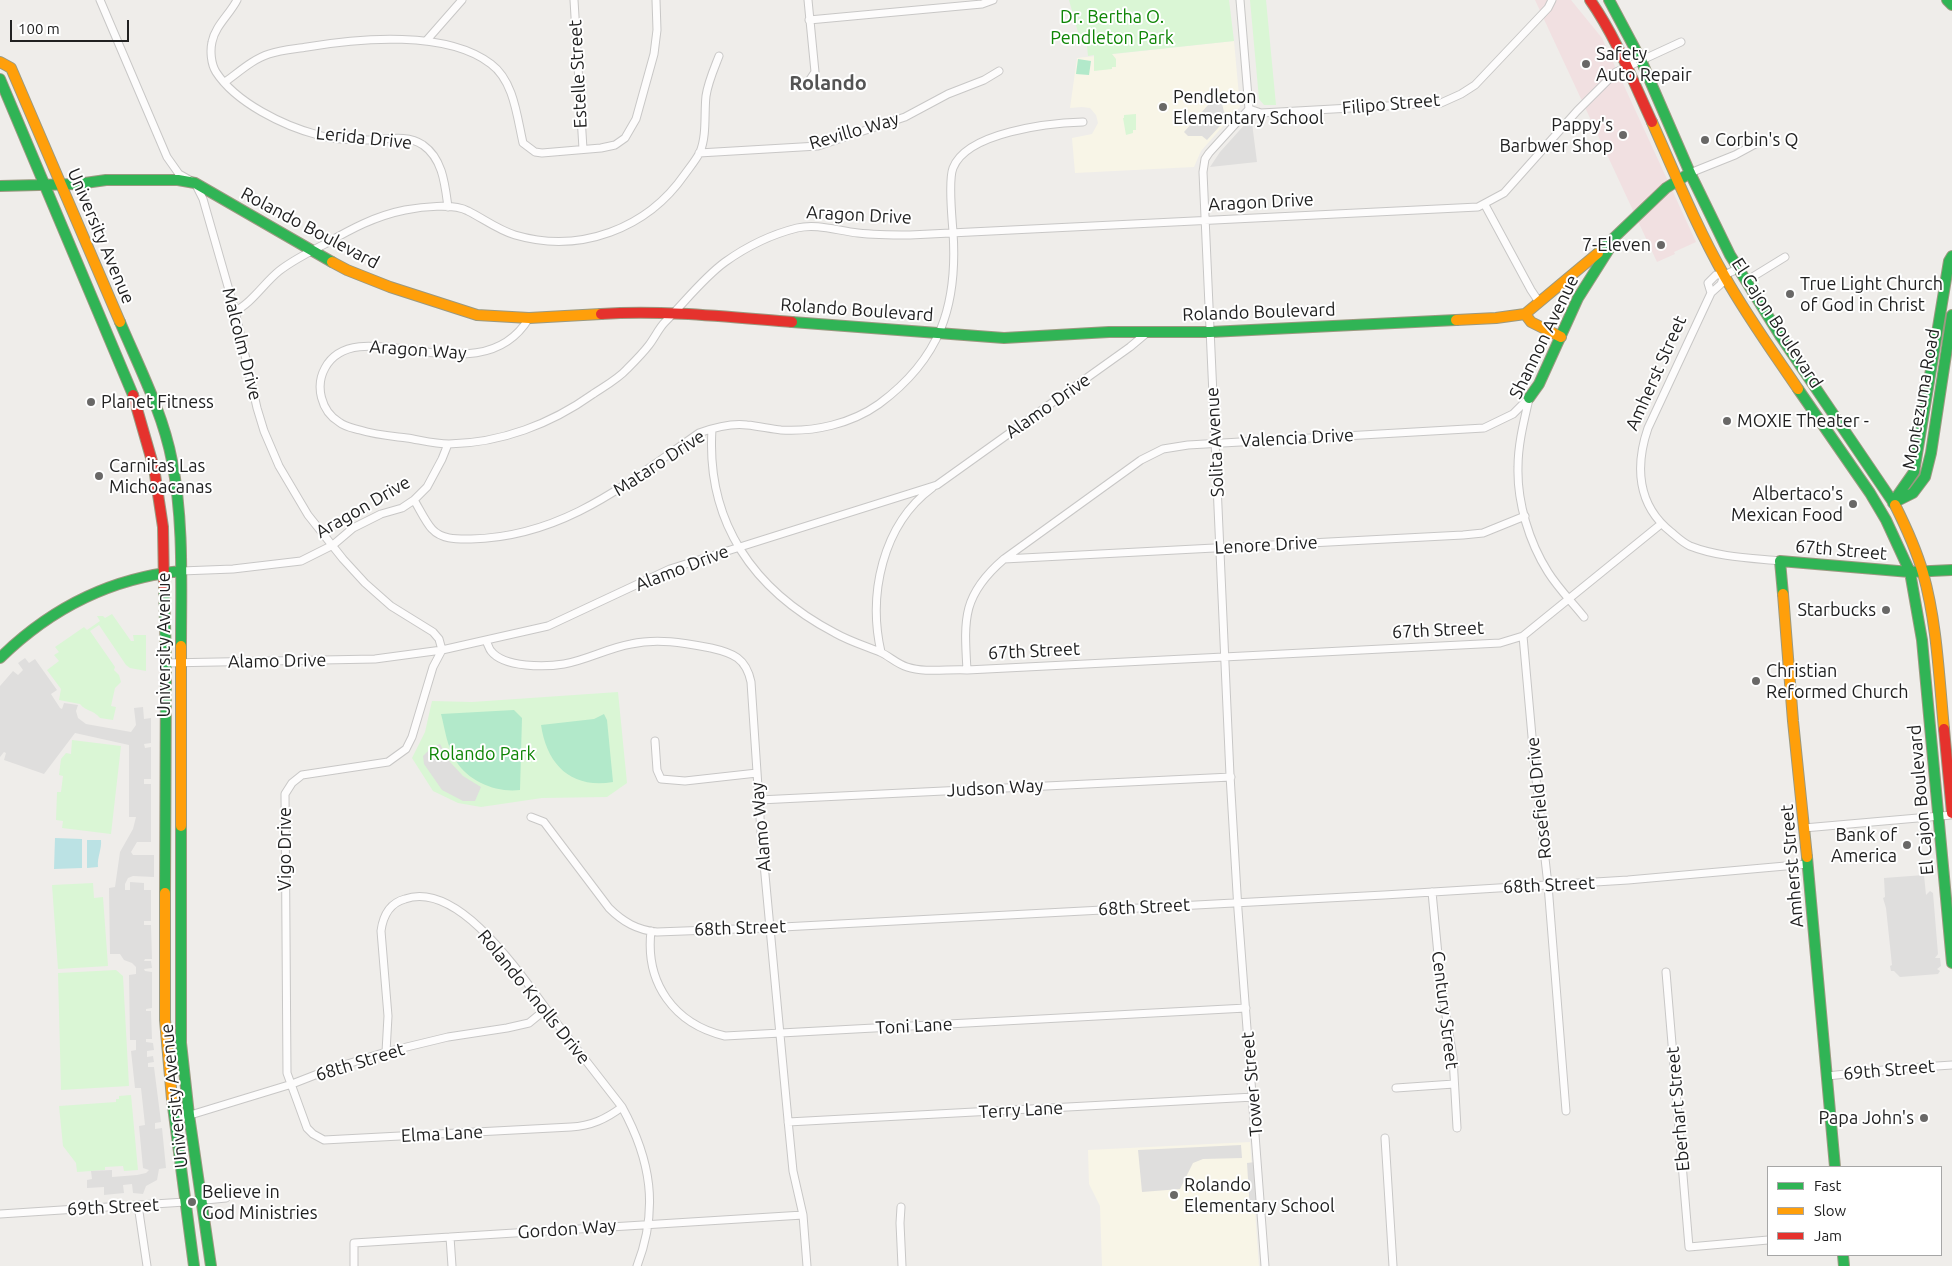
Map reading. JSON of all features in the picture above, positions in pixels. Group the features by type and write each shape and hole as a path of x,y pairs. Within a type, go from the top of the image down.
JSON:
{"main road":[{"name":"El Cajon Boulevard","path":"1590,0 1602,17 1627,66 1677,181 1724,275 1745,311 1851,464 1880,510 1910,572 1922,640 1952,963"},
{"name":"El Cajon Boulevard","path":"1608,0 1642,60 1690,173 1738,269 1893,502 1910,537 1922,573 1933,620 1952,814"},
{"path":"1947,0 1952,5"},
{"name":"University Avenue","path":"0,62 11,68 157,408 167,439 178,498 181,571 181,1043 189,1115 211,1266"},
{"name":"University Avenue","path":"0,79 137,403 154,468 163,527 166,663 165,1020 174,1120 194,1266"},
{"path":"1561,337 1531,322 1526,314 1614,239 1666,188 1690,173"},
{"name":"Rolando Boulevard","path":"0,186 78,184 106,180 178,180 195,184 347,270 390,287 477,315 529,318 636,312 675,313 1004,338 1149,331 1210,332 1496,318 1526,314"},
{"name":"Shannon Avenue","path":"1529,398 1539,384 1578,298 1614,239"},
{"name":"Montezuma Road","path":"1893,502 1914,472 1922,434 1949,260 1952,256"},
{"name":"Montezuma Road","path":"1880,510 1913,493 1925,477 1952,314"},
{"path":"1932,360 1938,372 1930,428 1933,436"},
{"path":"1910,537 1912,530 1905,509 1906,503 1913,493"},
{"name":"67th Street","path":"1780,561 1922,573 1952,570"},
{"name":"Amherst Street","path":"1780,561 1793,721 1808,864 1835,1166"},
{"name":"Aragon Drive","path":"0,658 26,634 45,620 91,595 128,580 163,572 181,571"},
{"path":"165,865 181,865"}],"street":[{"name":"Malcolm Drive","path":"100,0 167,157 178,174 195,184 203,199 234,311 257,408 264,431 280,466 308,515 343,558 374,592 391,606 433,632 439,639 442,650"},
{"name":"Lerida Drive","path":"237,0 216,29 212,42 212,59 215,70 225,82 244,99 263,112 285,124 320,136 363,140 397,138 415,141 432,153 439,165 444,181 448,207"},
{"path":"426,41 462,0"},
{"name":"Estelle Street","path":"574,0 583,149"},
{"path":"225,82 256,59 271,53 332,43 375,40 426,41 465,50 492,64 510,88 523,143 529,148 542,153 601,148 615,145 625,138 636,119 654,54 657,30 656,0"},
{"path":"808,0 815,72 809,81"},
{"path":"810,20 982,4 993,0"},
{"path":"1240,0 1250,109"},
{"name":"Filipo Street","path":"1250,109 1261,113 1441,103 1461,94 1475,84 1548,8 1552,0"},
{"name":"Aragon Drive","path":"181,571 233,569 301,561 333,545 354,528 381,514 402,508 428,487 448,444 489,439 526,430 574,408 625,372 647,347 664,322 675,313 698,286 726,262 766,240 798,228 815,227 858,233 910,235 1478,207 1504,193 1582,106 1616,72 1681,42"},
{"path":"234,311 244,307 279,271 310,250 382,216 420,208 448,207 467,210 501,230 527,238 553,241 593,238 617,230 651,211 679,183 699,153 704,137 707,89 719,56"},
{"name":"Revillo Way","path":"699,153 818,146 905,117 948,94 984,80 999,71"},
{"name":"Solita Avenue","path":"1238,902 1203,172 1205,159 1250,109"},
{"name":"Mataro Drive","path":"414,500 432,529 447,538 488,538 541,528 576,514 614,492 699,433 745,424 779,430 804,430 830,426 855,417 879,404 904,384 920,365 940,332 948,310 953,283 951,175 956,162 964,152 988,140 1032,126 1083,122"},
{"path":"1690,173 1735,155 1759,142"},
{"path":"1485,204 1539,302"},
{"path":"1746,281 1785,257"},
{"path":"1724,275 1738,269"},
{"name":"Amherst Street","path":"1661,524 1651,509 1642,484 1639,465 1642,445 1648,428 1711,293 1721,284 1724,275"},
{"name":"Aragon Way","path":"448,444 372,434 339,423 329,413 322,400 320,386 326,367 339,352 351,347 370,346 453,355 475,354 498,346 512,338 529,318"},
{"name":"Alamo Drive","path":"166,663 374,659 442,650 548,626 670,569 937,485 1130,347 1149,331"},
{"name":"Valencia Drive","path":"967,670 965,626 974,593 987,574 1004,559 1141,460 1163,449 1215,442 1484,428 1513,414 1529,398"},
{"name":"Shannon Avenue","path":"1529,398 1520,440 1518,465 1518,482 1525,516 1540,558 1555,582 1584,617"},
{"name":"67th Street","path":"712,429 711,458 715,486 727,527 738,547 767,582 804,614 849,640 881,652 906,667 919,669 967,670 1500,643 1524,636 1661,524 1687,545 1713,553 1780,561"},
{"path":"881,652 876,628 876,601 884,560 902,522 919,500 937,485"},
{"name":"Lenore Drive","path":"1004,559 1463,535 1483,533 1525,516"},
{"name":"Rosefield Drive","path":"1524,636 1535,770 1548,885 1566,1111"},
{"name":"Alamo Way","path":"486,641 491,652 503,660 535,666 563,664 630,644 661,641 677,642 730,652 742,661 750,674 759,800 792,1170 803,1215 807,1266"},
{"name":"Vigo Drive","path":"292,1084 287,1072 285,794 292,783 302,775 388,762 406,749 412,737 433,667 442,650"},
{"path":"656,741 657,770 661,779 685,781 757,773"},
{"name":"Judson Way","path":"759,800 1231,778"},
{"path":"1804,828 1952,814"},
{"name":"68th Street","path":"531,818 544,822 609,908 622,920 640,929 651,931 770,928 1432,892 1688,876 1808,864"},
{"name":"Century Street","path":"1432,892 1440,986 1453,1058 1457,1128"},
{"name":"Rolando Knolls Drive","path":"386,1052 388,1016 382,926 385,916 391,907 405,898 431,898 446,903 462,913 498,946 622,1107 636,1135 646,1169 649,1194 650,1223 637,1266"},
{"name":"Tower Street","path":"1238,902 1254,1097 1265,1266"},
{"name":"Toni Lane","path":"651,931 651,961 656,981 666,998 687,1020 705,1030 725,1036 1246,1008"},
{"name":"Eberhart Street","path":"1666,972 1689,1247 1767,1240"},
{"name":"68th Street","path":"174,1120 292,1084 328,1070 386,1052 448,1037 529,1023 546,1009"},
{"name":"69th Street","path":"1827,1076 1952,1065"},
{"name":"Elma Lane","path":"292,1084 307,1128 324,1140 585,1127 608,1118 622,1107"},
{"path":"1396,1088 1454,1084"},
{"name":"Terry Lane","path":"788,1122 1254,1097"},
{"path":"1386,1138 1393,1266"},
{"name":"69th Street","path":"0,1214 226,1198"},
{"path":"138,1205 147,1266"},
{"path":"901,1206 902,1266"},
{"name":"Gordon Way","path":"354,1266 354,1243 650,1223 803,1215"},
{"path":"450,1237 452,1266"}],"shaded area":[{"path":"1535,0 1571,0 1602,38 1696,242 1657,262"},
{"name":"Pendleton Elementary School","path":"1234,41 1240,107 1201,151 1194,167 1075,173 1072,138 1092,134 1098,123 1096,115 1090,108 1070,108 1077,58"},
{"path":"1217,95 1221,99 1224,112 1229,116 1207,140 1202,136 1188,136 1184,132"},
{"path":"1247,122 1252,123 1257,162 1210,167 1220,152"},
{"path":"25,658 29,663 35,659 57,690 51,694 60,708 62,709 64,703 78,705 76,711 78,718 86,724 131,732 136,725 134,708 143,707 144,719 151,718 151,743 144,744 145,748 151,747 151,779 144,779 144,784 151,784 151,842 137,842 131,852 133,855 154,855 154,877 133,876 128,878 125,884 125,890 130,890 130,882 144,883 144,890 151,890 151,921 144,921 144,925 151,925 152,959 145,959 144,961 151,961 152,968 144,969 145,971 152,972 152,1008 146,1009 146,1011 151,1011 152,1039 146,1039 146,1042 153,1043 154,1050 147,1051 147,1057 153,1056 154,1062 148,1063 148,1067 154,1067 161,1122 155,1123 155,1129 162,1128 166,1168 159,1169 157,1180 146,1186 143,1194 133,1193 132,1184 123,1185 124,1193 104,1195 104,1187 87,1188 87,1180 92,1179 91,1171 112,1170 112,1177 137,1175 146,1173 149,1170 143,1168 139,1126 145,1125 141,1088 135,1088 131,1051 136,1050 136,1040 130,1040 129,975 136,974 136,967 124,960 120,954 110,954 109,888 115,887 120,852 133,829 136,817 129,817 129,745 75,733 44,774 4,760 6,753 4,752 0,757 0,686 13,671 18,675 23,670 18,663"},
{"path":"440,744 450,762 463,776 481,787 475,801 463,801 442,790 424,764 423,756 432,747"},
{"path":"1924,875 1926,895 1930,891 1933,893 1938,954 1935,958 1940,958 1941,966 1937,969 1940,971 1938,974 1900,977 1894,971 1891,971 1890,966 1892,965 1886,908 1883,898 1885,897 1884,878"},
{"name":"Rolando Elementary School","path":"1250,1142 1259,1266 1102,1266 1100,1206 1089,1184 1088,1150"},
{"path":"1241,1145 1242,1158 1203,1159 1193,1163 1180,1189 1142,1192 1138,1150"},
{"path":"1255,1162 1258,1212 1250,1212 1247,1163"}],"green space":[{"name":"Dr. Bertha O. Pendleton Park","path":"1069,0 1229,0 1234,41 1112,54 1116,59 1116,67 1094,71 1094,55 1088,56 1086,36 1079,36"},
{"path":"1250,0 1266,0 1276,105 1264,105 1259,99"},
{"path":"1078,59 1091,61 1089,75 1076,74"},
{"path":"1136,114 1136,130 1126,135 1124,115"},
{"path":"112,614 131,641 134,641 133,635 146,635 146,671 130,668 126,665 99,625 90,631 115,667 114,670 119,675 121,682 115,688 111,706 116,707 113,720 100,718 80,704 59,700 61,689 47,670 59,661 54,655 59,652 55,647 84,627 87,630 100,621 97,616 105,618"},
{"name":"Rolando Park","path":"618,692 627,783 607,797 542,798 481,807 458,803 433,791 412,758 425,732 432,701 472,702"},
{"path":"514,710 522,718 520,790 502,790 493,788 468,775 456,761 450,750 441,714"},
{"path":"604,714 607,720 613,782 585,782 573,778 555,762 544,739 541,725 594,719"},
{"path":"72,740 121,746 111,834 62,828 63,821 56,820 57,792 61,792 63,776 59,775 61,759 66,753 71,754"},
{"path":"93,883 94,898 103,897 108,966 58,969 52,885"},
{"path":"116,970 123,976 129,1086 61,1090 58,973"},
{"path":"131,1095 138,1170 124,1171 123,1166 105,1167 105,1170 77,1172 76,1163 63,1146 59,1106 116,1102 119,1096"}],"water":[{"path":"55,838 82,839 82,868 54,869"},
{"path":"87,840 101,840 98,867 87,868"}],"traffic: fast":[{"path":"1609,0 1641,60 1690,173 1730,255 1781,337 1895,505"},
{"path":"1947,0 1952,5"},
{"path":"0,79 133,395"},
{"path":"1598,253 1666,188 1690,173"},
{"path":"0,186 78,184 106,180 178,180 195,183 332,262"},
{"path":"1529,398 1539,384 1578,298 1609,249"},
{"path":"1893,502 1914,472 1949,261 1952,256"},
{"path":"1893,503 1913,493 1925,477 1931,453 1952,315"},
{"path":"792,322 1004,338 1109,332 1210,332 1456,320"},
{"path":"120,322 157,408 172,461 180,530 181,646"},
{"path":"1798,389 1870,493 1886,520 1910,572 1922,640 1952,963"},
{"path":"1783,594 1780,561 1910,572 1952,570"},
{"path":"0,658 19,640 40,625 83,599 130,581 181,571"},
{"path":"164,586 166,663 165,893"},
{"path":"181,826 181,1043 189,1115 211,1266"},
{"path":"1807,857 1835,1166"},
{"path":"172,1099 194,1266"},
{"path":"1843,1256 1844,1266"}],"traffic: slow":[{"path":"0,62 11,68 120,322"},
{"path":"1652,122 1687,201 1725,277 1760,334 1798,389"},
{"path":"1456,320 1525,314 1598,253"},
{"path":"332,262 390,287 477,315 529,318 601,314"},
{"path":"1525,314 1531,322 1561,337"},
{"path":"1895,505 1917,555 1928,592 1937,650 1944,729"},
{"path":"1783,594 1793,721 1807,857"},
{"path":"181,646 181,826"},
{"path":"165,893 165,1020 172,1099"}],"traffic: jam":[{"path":"1590,0 1616,44 1652,122"},
{"path":"601,314 673,313 792,322"},
{"path":"133,395 154,468 163,527 164,586"},
{"path":"1944,729 1952,813"}],"place":[{"name":"Safety Auto Repair","path":"1586,64"},
{"name":"Pendleton Elementary School","path":"1163,107"},
{"name":"Pappy's Barbwer Shop","path":"1623,135"},
{"name":"Corbin's Q","path":"1705,140"},
{"name":"7-Eleven","path":"1661,245"},
{"name":"True Light Church of God in Christ","path":"1790,294"},
{"name":"Planet Fitness","path":"91,402"},
{"name":"MOXIE Theater -","path":"1727,421"},
{"name":"Carnitas Las Michoacanas","path":"99,476"},
{"name":"Albertaco's Mexican Food","path":"1853,504"},
{"name":"Starbucks","path":"1886,610"},
{"name":"Christian Reformed Church","path":"1756,681"},
{"name":"Bank of America","path":"1907,845"},
{"name":"Papa John's","path":"1924,1118"},
{"name":"Rolando Elementary School","path":"1174,1195"},
{"name":"Believe in God Ministries","path":"192,1202"}],"district":[{"name":"Rolando","path":"828,83"}]}
